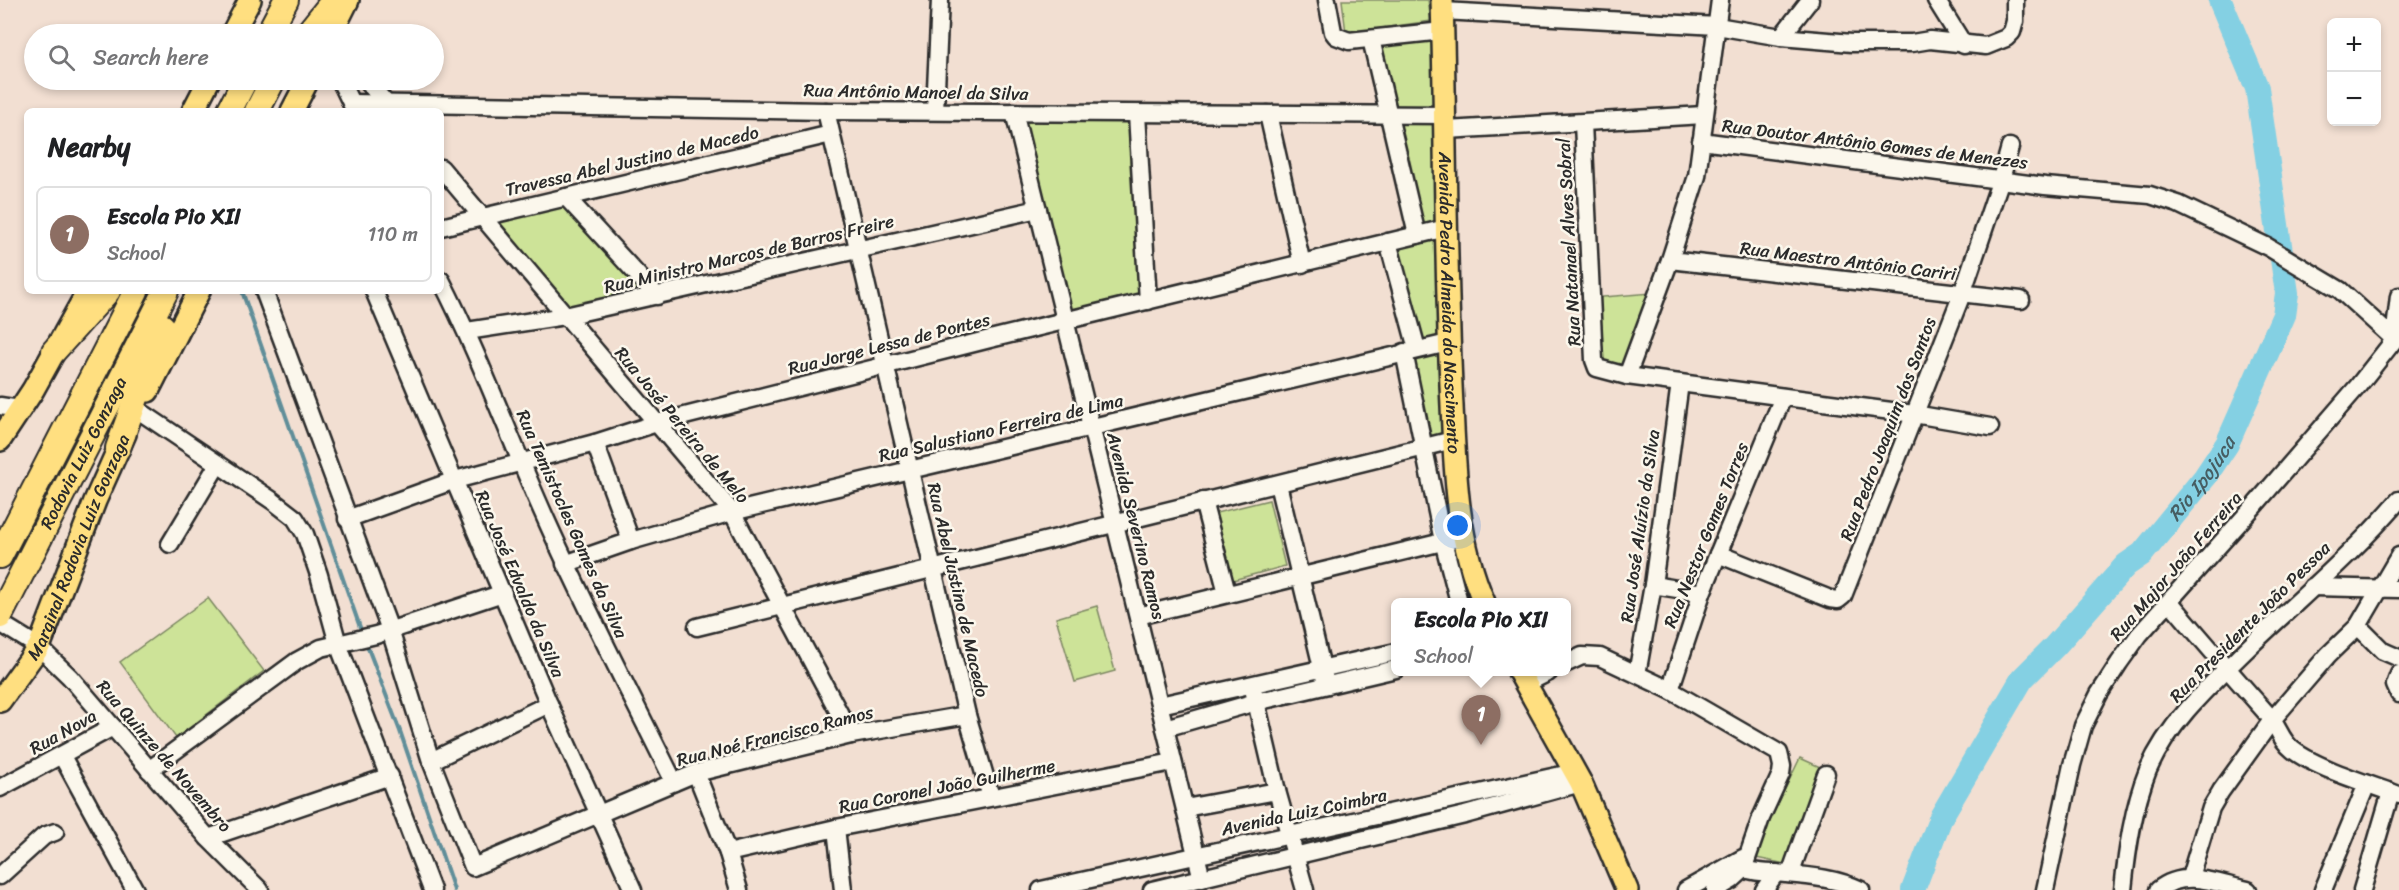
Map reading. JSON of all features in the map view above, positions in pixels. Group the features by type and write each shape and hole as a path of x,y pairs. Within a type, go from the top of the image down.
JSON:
{"highway":[{"path":"273,24 286,0"},
{"path":"301,24 314,0"},
{"path":"315,24 333,0"},
{"path":"231,108 240,90"},
{"path":"259,108 268,90"},
{"path":"54,351 105,294"},
{"name":"Rodovia Luiz Gonzaga","path":"0,556 134,294"},
{"name":"Rodovia Luiz Gonzaga","path":"0,616 164,294"},
{"path":"118,448 176,294"}],"main road":[{"path":"237,24 250,0"},
{"path":"336,24 348,0"},
{"name":"Avenida Pedro Almeida do Nascimento","path":"1443,14 1448,343 1453,440 1453,539 1482,598"},
{"path":"195,108 204,90"},
{"path":"296,108 304,90"},
{"path":"0,440 10,407 54,351 86,294"},
{"name":"Marginal Rodovia Luiz Gonzaga","path":"0,701 39,647 95,501 118,448 197,294"},
{"path":"1522,678 1578,778 1627,890"}],"street":[{"path":"935,111 940,0"},
{"path":"1328,0 1330,25 1336,36 1342,39 1371,39 1443,14 1717,26 1780,37 1878,44 1930,40 1986,46 2006,38 2012,32 2015,21 2015,0"},
{"path":"1720,0 1697,176 1670,260 1627,376 1914,414 1990,427"},
{"path":"1780,37 1810,0"},
{"path":"1936,0 1964,45"},
{"path":"1371,39 1417,235"},
{"path":"345,90 353,107"},
{"path":"375,90 389,107"},
{"name":"Rua Antônio Manoel da Silva","path":"353,107 1388,114 1446,122"},
{"name":"Rua Abel Justino de Macedo","path":"826,111 967,715 991,797"},
{"name":"Avenida Severino Ramos","path":"1014,112 1202,879"},
{"path":"1137,114 1148,301"},
{"path":"1268,114 1302,264"},
{"name":"Rua Doutor Antônio Gomes de Menezes","path":"1446,122 1583,123 1704,115"},
{"name":"Rua Natanael Alves Sobral","path":"1583,123 1594,360 1597,368 1627,376"},
{"name":"Travessa Abel Justino de Macedo","path":"444,226 831,134"},
{"name":"Rua Doutor Antônio Gomes de Menezes","path":"1701,141 2045,186 2151,195 2178,204 2268,247 2340,290 2397,336"},
{"name":"Rua Pedro Joaquim dos Santos","path":"1718,554 1830,599 1838,600 1843,596 1962,294 2010,147"},
{"name":"Rua José Pereira de Melo","path":"444,172 732,512 851,735"},
{"path":"566,197 657,296"},
{"name":"Rua Ministro Marcos de Barros Freire","path":"467,331 565,316 1038,209"},
{"name":"Rua Jorge Lessa de Pontes","path":"347,519 455,480 521,464 657,423 1446,228"},
{"path":"1389,242 1411,351 1425,446 1453,539 1459,598"},
{"name":"Rua Maestro Antônio Cariri","path":"1670,260 2021,300"},
{"name":"Rua Temistocles Gomes da Silva","path":"444,286 467,331 521,464 566,564 674,782"},
{"path":"265,294 347,519 383,633 431,761 549,704"},
{"name":"Rua José Edvaldo da Silva","path":"375,294 549,704 633,890"},
{"path":"2397,336 2399,296"},
{"name":"Rua Major João Ferreira","path":"2045,890 2070,776 2084,726 2099,694 2139,635 2358,386 2397,336"},
{"name":"Rua Salustiano Ferreira de Lima","path":"566,564 631,541 732,512 1448,343"},
{"name":"Rua José Aluízio da Silva","path":"1636,674 1653,585 1680,383"},
{"name":"Rua Nestor Gomes Torres","path":"1670,690 1702,593 1782,397"},
{"path":"138,410 295,518 305,534 427,889"},
{"path":"697,627 1453,440"},
{"path":"595,443 631,541"},
{"path":"170,544 218,464"},
{"path":"1278,484 1326,686"},
{"name":"Rua Presidente João Pessoa","path":"2123,890 2129,843 2148,769 2172,729 2185,711 2226,669 2368,534 2399,500"},
{"path":"1203,501 1227,593"},
{"path":"1138,616 1453,539"},
{"path":"2190,877 2211,808 2272,720 2328,656 2358,626 2399,556"},
{"path":"1653,585 1702,593"},
{"path":"2312,587 2399,589"},
{"path":"149,770 297,661 321,648 383,633 503,593"},
{"path":"2170,602 2272,720 2283,741 2295,752 2367,784 2395,793 2362,890"},
{"name":"Rua Quinze de Novembro","path":"0,623 39,647 70,677 208,838 260,890"},
{"path":"2358,626 2383,651 2399,658"},
{"path":"1160,705 1391,653"},
{"path":"1571,661 1582,656 1600,657 1670,690 1774,750 1782,758 1781,774 1742,862 1715,890"},
{"path":"1165,728 1256,702 1391,670"},
{"path":"1252,685 1277,791 1305,890"},
{"name":"Rua Noé Francisco Ramos","path":"431,761 474,867 696,773 851,735 967,715"},
{"name":"Rua Nova","path":"0,788 112,727"},
{"path":"62,756 135,890"},
{"name":"Rua Coronel João Guilherme","path":"728,853 836,828 1173,762"},
{"path":"696,773 728,853 739,890"},
{"path":"1764,890 1783,873 1826,774"},
{"path":"208,838 390,776"},
{"path":"1152,890 1465,815 1578,778"},
{"name":"Avenida Luiz Coimbra","path":"1041,890 1459,797 1578,778"},
{"path":"2323,890 2367,784"},
{"path":"1185,808 1277,791"},
{"path":"1459,797 1465,815"},
{"path":"836,828 843,890"},
{"path":"1,871 44,836 55,832"},
{"path":"1686,890 1742,862 1783,873 1844,882 1862,890"},
{"path":"2158,890 2169,882 2190,877 2230,888 2248,890"}],"green space":[{"path":"1342,0 1428,0 1431,21 1346,33"},
{"path":"1443,31 1457,442 1424,450 1402,355 1415,351 1392,242 1415,236 1371,39"},
{"path":"1014,112 1137,114 1148,301 1065,321"},
{"path":"565,205 643,291 570,309 498,223"},
{"path":"1652,293 1619,377 1597,374 1591,298"},
{"path":"1269,500 1285,566 1233,580 1216,513"},
{"path":"208,598 264,671 176,738 120,662"},
{"path":"1097,606 1115,671 1075,682 1056,618"},
{"path":"1800,758 1820,767 1790,865 1756,858 1772,816"}],"waterway":[{"name":"Rio Ipojuca","path":"1913,890 1941,817 2022,679 2055,646 2126,565 2142,554 2205,477 2227,444 2284,315 2287,293 2257,88 2220,0"},
{"path":"243,294 362,633"},
{"path":"366,643 400,731 454,890"}],"place":[{"name":"Escola Pio XII","path":"1481,745"}]}
